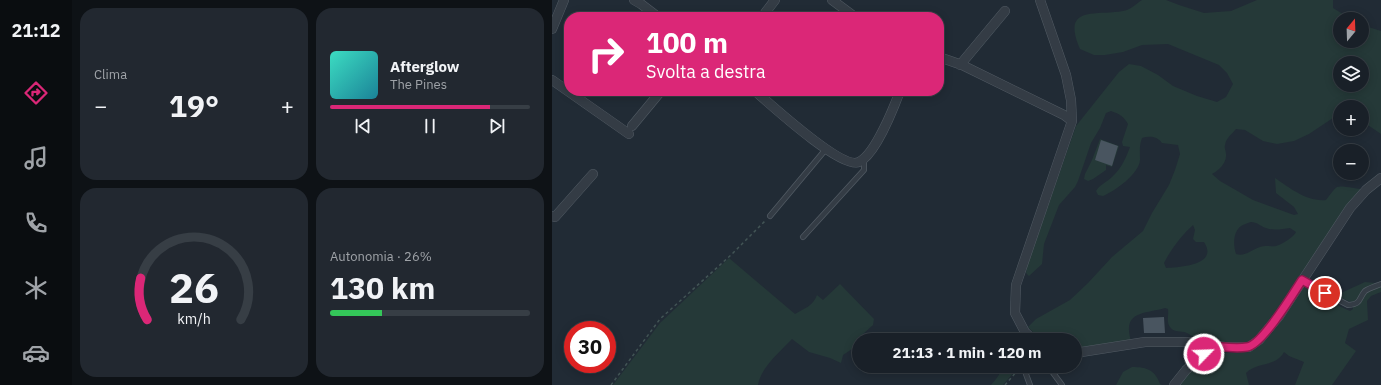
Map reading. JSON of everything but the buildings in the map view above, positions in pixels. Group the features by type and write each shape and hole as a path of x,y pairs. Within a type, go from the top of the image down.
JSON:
{"street":[{"path":"552,30 564,0"},
{"path":"634,0 651,12"},
{"path":"766,12 775,0"},
{"path":"832,0 848,12"},
{"path":"1026,333 1015,313 1016,285 1072,121 1071,100 1066,75 1040,0"},
{"path":"960,65 1006,12"},
{"path":"944,59 960,65 1064,115 1072,121"},
{"path":"552,80 564,88"},
{"path":"577,96 630,130 657,96"},
{"path":"760,96 807,136 840,158 851,163 858,163 864,159 875,146 898,96"},
{"path":"552,216 555,217 592,174"},
{"path":"1082,352 1145,342 1186,342 1213,346 1249,347 1260,340 1279,316 1350,208 1366,190 1381,178"},
{"path":"1174,385 1186,370 1213,346"}],"lane":[{"path":"770,216 826,149"},
{"path":"803,237 864,170 864,159"},
{"path":"1302,280 1348,305 1354,305 1360,300 1365,292 1374,286 1381,284"},
{"path":"1026,373 1030,385"},
{"path":"1053,373 1062,385"}],"path":[{"path":"611,385 660,319 731,255 770,216"},
{"path":"1005,385 1015,373"}],"green space":[{"path":"1142,0 1166,0 1204,13 1231,11 1257,0 1333,0 1333,8 1340,12 1333,12 1333,48 1369,48 1369,27 1381,31 1381,134 1369,126 1369,100 1333,100 1333,118 1309,134 1294,141 1277,144 1263,141 1245,130 1236,129 1228,138 1226,143 1226,157 1224,163 1212,174 1220,181 1253,200 1294,215 1298,214 1294,207 1276,193 1275,178 1305,197 1319,200 1326,200 1337,187 1342,186 1363,189 1264,332 1252,342 1224,344 1197,340 1188,333 1174,331 1171,329 1168,323 1168,309 1165,308 1143,313 1132,319 1129,331 1131,341 1082,347 1082,333 1034,333 1028,327 1036,319 1070,300 1112,257 1143,231 1169,185 1175,170 1180,154 1178,145 1162,143 1153,137 1142,138 1139,165 1135,171 1126,181 1114,190 1103,196 1098,195 1096,191 1097,189 1110,179 1121,167 1130,147 1123,146 1122,142 1128,124 1121,116 1114,112 1111,111 1106,113 1100,128 1091,143 1075,187 1059,205 1044,244 1042,264 1029,276 1026,273 1027,266 1076,126 1119,72 1129,64 1141,66 1158,75 1173,86 1217,102 1226,97 1233,84 1227,73 1219,65 1168,44 1142,45 1123,52 1105,55 1094,55 1080,49 1075,35 1075,25 1078,19 1084,15 1126,10","holes":["1251,222 1269,229 1278,230 1290,228 1296,232 1290,238 1278,245 1262,246 1242,255 1236,254 1234,247 1236,232 1241,226","1193,225 1195,230 1193,239 1196,242 1204,242 1207,250 1206,256 1203,260 1196,263 1180,267 1166,268 1164,263 1167,258 1177,243"]},
{"path":"1100,139 1119,146 1112,167 1106,165 1106,170 1088,181 1084,179 1085,174"},
{"path":"729,258 795,314 811,304 817,295 823,300 840,284 874,319 873,325 864,333 852,333 852,349 843,355 841,363 809,352 792,339 767,366 758,385 613,385 660,323"},
{"path":"1365,282 1381,285 1381,292 1371,296 1367,301 1368,320 1349,329 1345,343 1356,351 1332,385 1295,385 1304,362 1289,356 1284,352 1281,357 1276,360 1255,367 1246,373 1249,385 1176,385 1208,352 1236,353 1253,350 1302,285 1329,301 1334,300 1339,306 1350,311 1353,309 1352,302 1337,297 1343,292"},
{"path":"1132,367 1150,370 1156,375 1160,384 1162,385 1116,385 1123,372"},
{"path":"1013,373 1003,385 991,385 999,374"}],"route":[{"path":"1204,354 1213,346 1249,347 1260,340 1279,316 1302,280 1325,293"}]}
